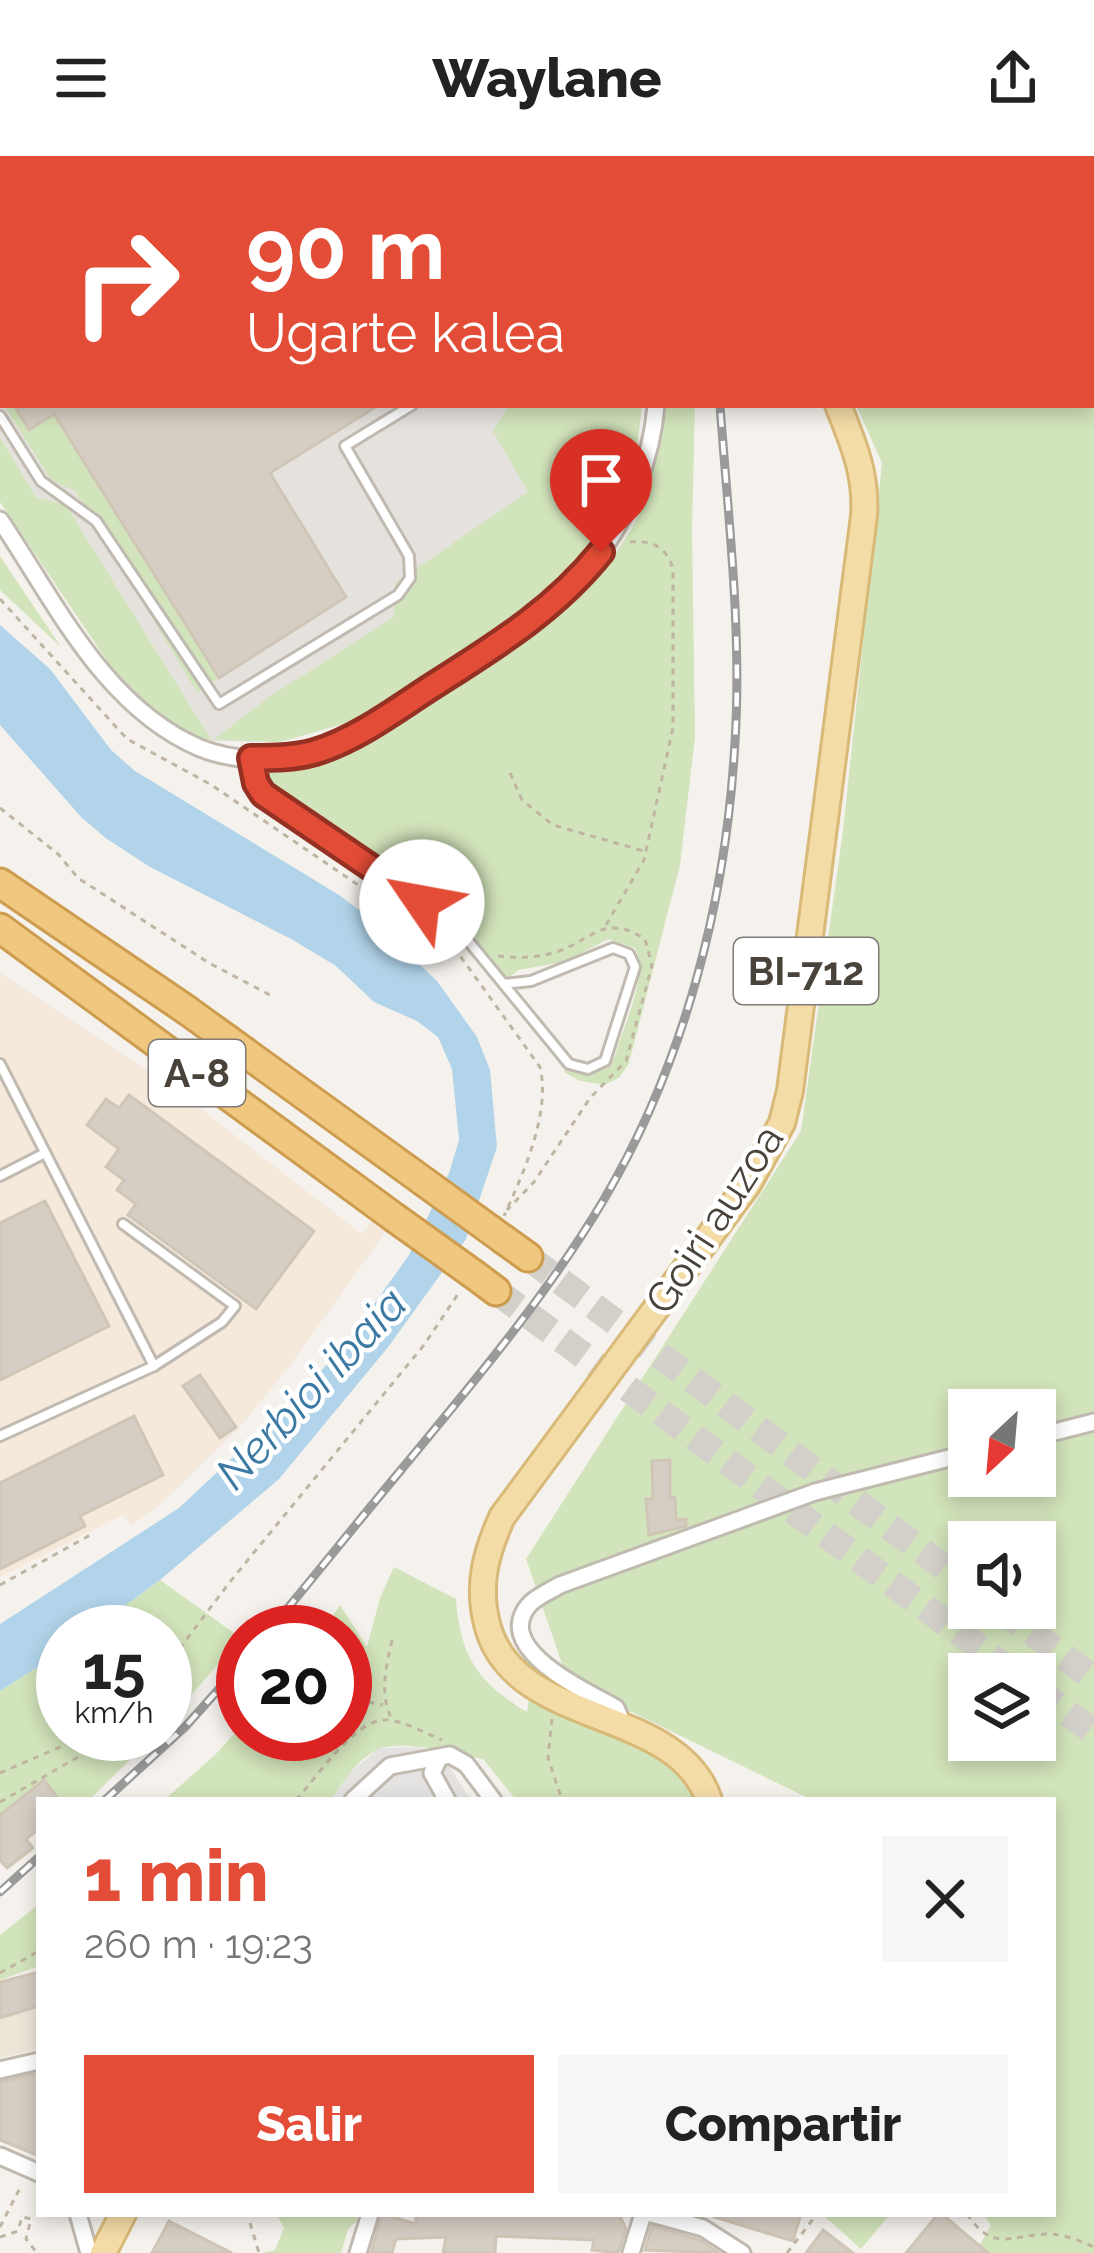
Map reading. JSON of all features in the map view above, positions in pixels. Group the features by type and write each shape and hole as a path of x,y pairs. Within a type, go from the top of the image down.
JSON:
{"highway":[{"name":"A-8","path":"0,883 170,998 423,1181 504,1225 528,1257"},
{"name":"A-8","path":"0,928 486,1283"}],"main road":[{"name":"Goiri auzoa","path":"708,1797 703,1784 676,1753 531,1685 509,1668 492,1646 481,1602 483,1571 502,1516 748,1184 782,1123 865,516 862,464 839,408"}],"street":[{"path":"0,520 108,680 137,711 204,750 284,758 320,751 359,731 556,602 590,566 620,522 637,487 656,408"},
{"path":"1056,1432 1094,1422"},
{"path":"615,1725 620,1717 616,1708 533,1658 523,1640 522,1618 529,1603 560,1586 814,1492 948,1458"},
{"path":"356,1797 390,1766 450,1755 461,1760 491,1797"},
{"path":"439,1758 433,1773 445,1797"},
{"path":"0,2070 36,2062"},
{"path":"0,2156 30,2174"},
{"path":"79,2217 89,2253"},
{"path":"358,2253 369,2217"},
{"path":"631,2253 646,2217"},
{"path":"659,2217 703,2228 742,2253"},
{"path":"86,2234 113,2233"}],"lane":[{"path":"0,416 41,481 96,521 219,704 398,595 410,578 410,556 345,446 407,408"},
{"path":"251,758 263,794 452,921 568,1064 587,1069 610,1054 635,967 628,954 613,948 531,981 504,984"},
{"path":"0,1064 154,1366"},
{"path":"0,1176 45,1153"},
{"path":"0,1436 154,1366 223,1322 235,1306 123,1224"}],"path":[{"path":"481,954 541,956 605,927 646,851 673,728 673,570 670,555 662,548 639,541 623,543"},
{"path":"511,773 522,800 554,825 646,851"},
{"path":"0,808 58,854 78,878 208,963 272,996"},
{"path":"504,1225 590,1098 626,1061 651,976 652,953 645,939 605,927"},
{"path":"0,1585 92,1534"},
{"path":"392,1640 384,1686 385,1706 393,1721"},
{"path":"372,1703 385,1706"},
{"path":"553,1712 548,1758 561,1797"},
{"path":"0,1773 36,1757"},
{"path":"0,1802 71,1761"},
{"path":"0,1973 36,1954"},
{"path":"0,2227 30,2174"},
{"path":"0,2237 18,2230 22,2217 31,2219 26,2239 37,2253"},
{"path":"787,2253 815,2217"},
{"path":"970,2217 986,2235 998,2240 1048,2234 1094,2247"},
{"path":"250,2223 259,2253"}],"shaded area":[{"path":"0,408 642,408 637,448 551,591 364,718 280,742 212,741 66,505 36,497 0,437"},
{"path":"0,973 174,1088 362,1234 372,1221 386,1231 239,1428 163,1502 132,1525 123,1515 0,1577"},
{"path":"420,1747 449,1766 469,1797 333,1797 351,1772 364,1761 372,1761 379,1748"},
{"path":"36,1973 36,2050 0,2058 0,1982"}],"green space":[{"path":"6,408 16,408 29,429 54,414 219,678 197,692 75,491 51,480"},
{"path":"507,408 642,408 637,448 614,520 551,591 364,718 280,742 214,740 269,697 394,617 395,583 528,492 493,431"},
{"path":"648,408 695,408 695,737 680,865 629,1063 620,1077 605,1085 580,1081 564,1072 566,1068 599,1070 615,1056 637,987 635,948 608,939 565,962 518,970 507,980 456,917 276,799 266,777 271,769 304,765 374,737 540,631 619,548 641,509 650,470"},
{"path":"857,408 1094,408 1094,2253 975,2253 991,2225 985,2217 1056,2217 1056,1797 806,1797 568,1681 526,1559 801,1131 843,831 882,463"},
{"path":"0,437 36,497 66,505 211,739 180,730 126,689 0,502"},
{"path":"0,556 61,647 0,590"},
{"path":"394,1567 456,1599 467,1652 484,1679 510,1701 527,1712 531,1685 668,1751 700,1797 514,1797 483,1759 400,1746 372,1753 372,1628"},
{"path":"160,1580 216,1620 216,1667 192,1694 192,1605 126,1605"},
{"path":"36,1668 36,1761 129,1761 92,1797 56,1797 43,1781 0,1815 0,1691"},
{"path":"214,1756 216,1761 361,1761 333,1797 167,1797"},
{"path":"36,1906 36,1967 0,1980 0,1935"},
{"path":"278,2217 356,2217 357,2221 348,2229 341,2253 262,2253 275,2250 284,2228"},
{"path":"825,2217 888,2217 861,2249"}],"water":[{"name":"Nerbioi ibaia","path":"0,625 50,669 111,750 135,771 339,895 437,981 477,1037 490,1070 497,1147 466,1239 389,1346 279,1479 126,1605 36,1605 36,1668 0,1691 0,1624 179,1508 345,1345 409,1255 449,1173 459,1140 452,1069 438,1037 417,1021 374,1002 336,966 293,940 150,867 107,839 82,818 0,725"}],"building":[{"path":"16,408 374,408 270,473 346,597 219,678 54,414 29,430"},
{"path":"129,1095 314,1231 256,1309 128,1215 136,1204 117,1190 124,1180 106,1167 119,1149 87,1125 106,1099 119,1108"},
{"path":"45,1201 109,1326 0,1380 0,1223"},
{"path":"200,1375 236,1427 220,1438 183,1386"},
{"path":"134,1416 163,1475 80,1516 85,1526 0,1569 0,1483"},
{"path":"670,1460 670,1498 675,1497 676,1520 686,1519 686,1526 649,1535 646,1499 653,1499 652,1461"},
{"path":"44,1780 57,1797 36,1797 36,1831 26,1839 33,1848 7,1868 0,1860 0,1815"},
{"path":"36,1973 36,2007 0,2018 0,1982"},
{"path":"36,2074 36,2155 0,2140 0,2082"},
{"path":"381,2217 416,2224 416,2217 620,2217 626,2229 618,2253 592,2250 594,2240 496,2236 495,2253 443,2253 446,2237 396,2239 392,2253 371,2253"},
{"path":"714,2217 800,2217 793,2241"},
{"path":"936,2217 946,2217 988,2253 906,2253"},
{"path":"169,2221 232,2253 152,2253"},
{"path":"652,2226 700,2240 719,2253 645,2250"},
{"path":"823,2230 853,2253 806,2253"}],"tunnel":[{"path":"528,1257 948,1570"},
{"path":"496,1291 987,1653"},
{"path":"1027,1629 1094,1679"},
{"path":"1056,1704 1094,1732"}],"railway":[{"path":"290,1605 481,1372 557,1271 632,1148 678,1037 711,921 735,742 735,615 720,408"},
{"path":"108,1797 216,1692"},
{"path":"0,1892 36,1860"}],"route":[{"path":"422,902 263,794 251,758 320,751 359,731 533,622 601,552"}]}
